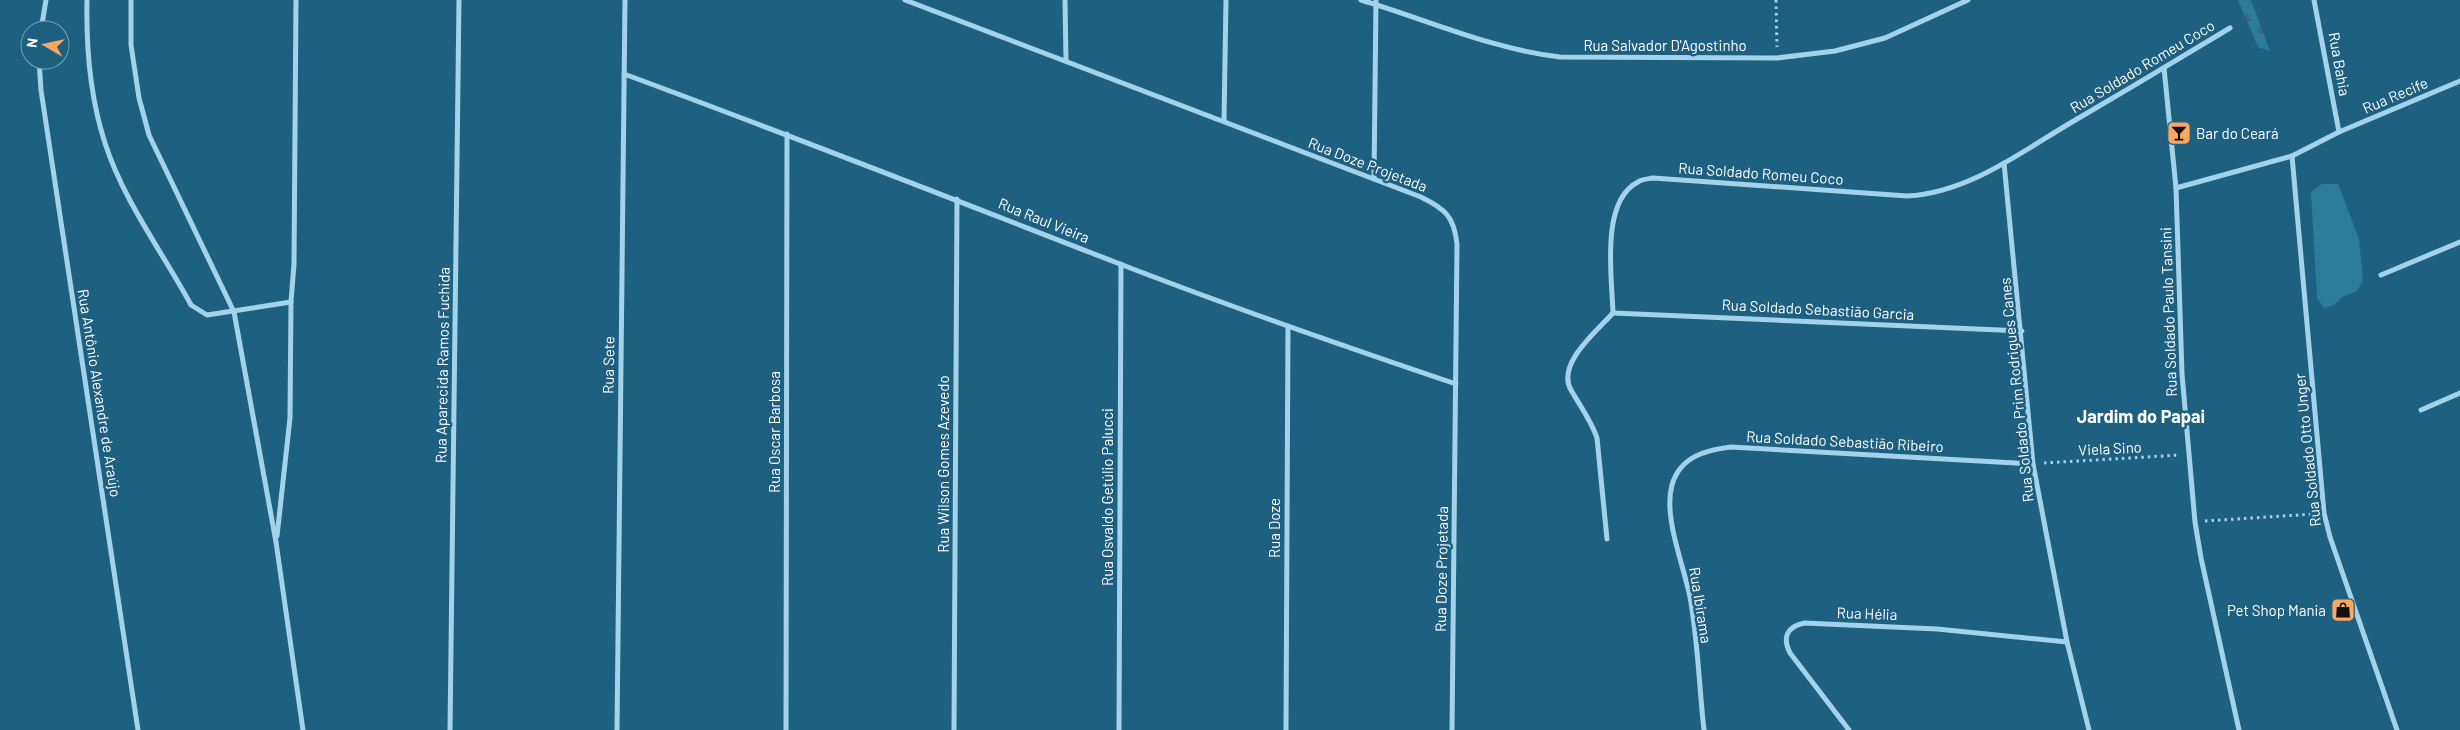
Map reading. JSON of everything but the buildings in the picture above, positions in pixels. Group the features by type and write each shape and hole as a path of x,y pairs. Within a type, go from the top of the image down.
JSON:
{"street":[{"path":"43,20 46,0"},
{"path":"87,0 87,35 92,91 106,144 127,193 191,305 207,315 291,302"},
{"path":"131,0 131,45 139,98 149,135 234,312 276,542 303,730"},
{"path":"276,542 290,418 291,302 294,264 296,0"},
{"name":"Rua Aparecida Ramos Fuchida","path":"450,730 459,0"},
{"name":"Rua Sete","path":"617,730 625,0"},
{"name":"Rua Doze Projetada","path":"905,0 1374,179 1438,206 1448,215 1455,227 1457,244 1452,730"},
{"path":"1065,0 1066,61"},
{"path":"1224,121 1226,0"},
{"name":"Rua Salvador D'Agostinho","path":"1361,0 1376,2 1498,47 1528,54 1560,57 1777,58 1836,51 1884,38 1968,0"},
{"name":"Rua Bahia","path":"2314,0 2339,132"},
{"path":"1374,179 1376,2"},
{"name":"Rua Soldado Romeu Coco","path":"1613,313 1612,226 1616,205 1627,191 1638,182 1653,178 1840,192 1927,195 1949,190 2004,163 2230,28"},
{"name":"Rua Soldado Paulo Tansini","path":"2164,68 2176,188 2182,374 2195,522 2202,567 2239,730"},
{"name":"Rua Antônio Alexandre de Araújo","path":"40,70 41,90 138,730"},
{"name":"Rua Raul Vieira","path":"624,74 787,134 1121,264 1288,326 1456,384"},
{"name":"Rua Recife","path":"2176,188 2292,156 2339,132 2460,81"},
{"name":"Rua Oscar Barbosa","path":"786,730 787,134"},
{"name":"Rua Soldado Otto Unger","path":"2292,156 2324,513 2330,537 2397,730"},
{"name":"Rua Soldado Prim Rodrigues Canes","path":"2004,163 2022,331 2033,464 2067,642 2089,730"},
{"name":"Rua Wilson Gomes Azevedo","path":"954,730 956,199"},
{"path":"2381,275 2460,242"},
{"name":"Rua Osvaldo Getúlio Palucci","path":"1119,730 1121,264"},
{"path":"1607,540 1597,438 1592,424 1567,379 1569,366 1574,357 1613,313"},
{"name":"Rua Soldado Sebastião Garcia","path":"1613,313 2022,331"},
{"name":"Rua Doze","path":"1286,730 1288,326"},
{"path":"2421,410 2460,393"},
{"name":"Rua Soldado Sebastião Ribeiro","path":"1672,486 1680,469 1692,458 1708,449 1731,447 2033,464"},
{"name":"Rua Ibirama","path":"1672,486 1670,506 1690,599 1704,730"},
{"name":"Rua Hélia","path":"1849,730 1790,653 1785,638 1788,630 1794,626 1804,623 1937,629 2067,642"}],"path":[{"path":"1776,0 1777,58"},
{"name":"Viela Sino","path":"2033,464 2188,454"},
{"path":"2195,522 2324,513"}],"green space":[{"path":"2238,0 2251,0 2270,51 2258,47"},
{"path":"2322,184 2338,184 2359,239 2363,280 2357,291 2342,297 2334,305 2324,308 2317,298 2311,192"}],"place":[{"name":"Bar do Ceará","path":"2179,133"},
{"name":"Pet Shop Mania","path":"2343,610"}],"district":[{"name":"Jardim do Papai","path":"2141,416"}]}
